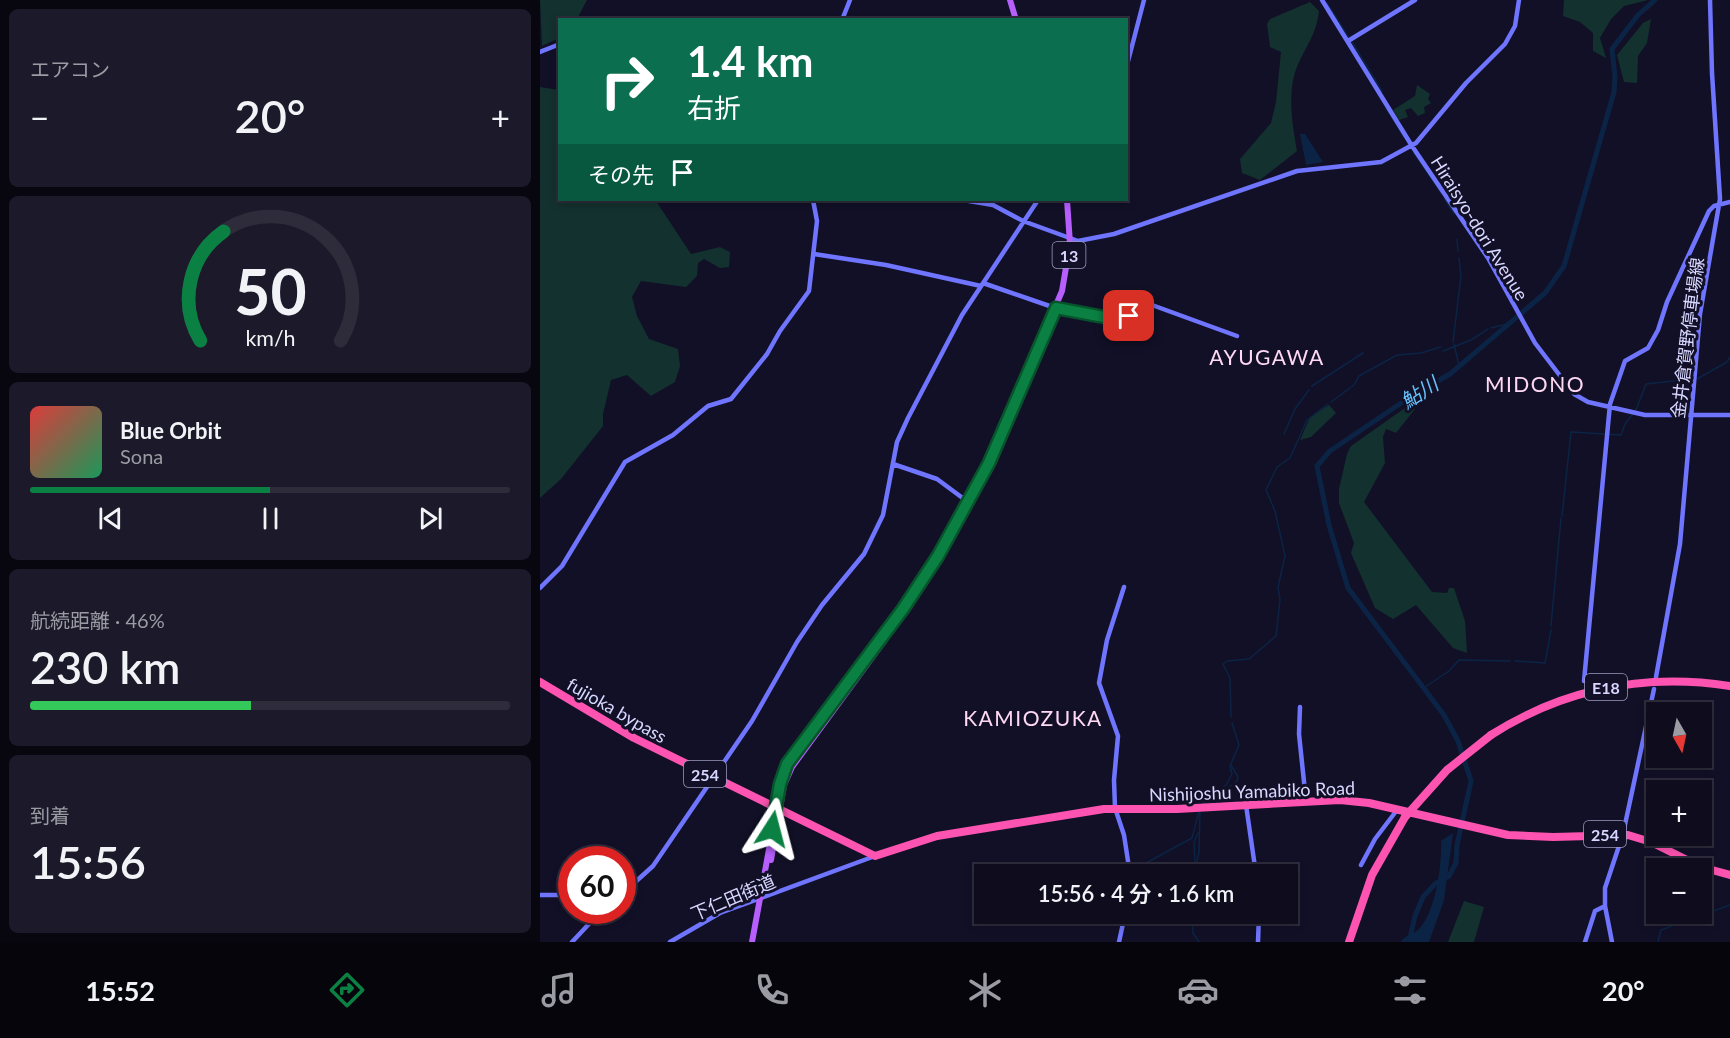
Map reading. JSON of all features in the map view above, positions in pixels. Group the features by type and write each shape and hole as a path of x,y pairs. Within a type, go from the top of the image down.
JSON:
{"highway":[{"name":"E18","path":"1349,942 1371,875 1407,818 1442,781 1491,737 1547,705 1611,686 1664,681 1730,686"},
{"name":"fujioka bypass","path":"540,682 607,723 712,778 875,856"},
{"name":"E18","path":"1491,737 1549,709 1610,691 1664,686 1730,691"},
{"name":"Nishijoshu Yamabiko Road","path":"875,856 937,836 1115,808 1354,801 1522,837 1623,834 1642,838 1701,867 1730,875"},
{"name":"E18","path":"1354,942 1376,877 1407,818"}],"main road":[{"path":"1010,0 1015,18"},
{"name":"13","path":"754,942 778,809 781,778 790,760 922,581 995,450 1056,308 1067,270 1070,239 1067,201"}],"street":[{"path":"843,18 850,0"},
{"path":"1128,61 1144,0"},
{"name":"Hiraisyo-dori Avenue","path":"1323,0 1412,146 1488,258 1548,363 1574,394 1588,402 1644,415 1730,416"},
{"path":"1348,41 1415,0"},
{"path":"969,201 993,205 1023,221 1078,241 1114,234 1303,169 1381,162 1412,146 1509,39 1519,0"},
{"name":"金井倉賀野停車場線","path":"1656,677 1680,544 1700,314 1720,204 1710,0"},
{"path":"540,52 558,45"},
{"path":"540,588 562,566 627,460 673,435 708,406 728,402 734,397 806,297 817,221 813,201"},
{"path":"636,881 653,866 752,721 797,642 822,605 864,554 883,515 897,442 908,418 962,315 1037,201"},
{"path":"1584,681 1609,407 1625,361 1648,348 1658,330 1667,302 1709,211 1720,204 1730,202"},
{"path":"814,254 886,265 982,285 1056,308 1124,320 1142,301 1237,336"},
{"path":"892,464 937,479 968,502"},
{"path":"1124,587 1107,640 1099,678 1100,691 1111,712 1119,736 1113,785 1115,808 1124,835 1128,864"},
{"path":"1612,942 1605,906 1607,879 1623,834 1654,690"},
{"path":"1300,708 1299,734 1306,801"},
{"path":"1246,805 1255,864"},
{"path":"1361,865 1375,839 1397,810"},
{"name":"下仁田街道","path":"670,942 711,916 875,856"},
{"path":"540,895 558,895"},
{"path":"1585,942 1595,911 1605,906"},
{"path":"572,942 589,924"},
{"path":"1119,942 1123,924"},
{"path":"1258,942 1259,924"}],"green space":[{"path":"540,0 587,0 578,18 558,18 558,38 542,46"},
{"path":"1564,0 1648,0 1624,6 1611,19 1600,38 1606,58 1593,51 1593,33 1580,22 1563,16"},
{"path":"1310,2 1319,11 1317,21 1297,67 1291,95 1297,151 1260,180 1242,173 1240,159 1271,123 1276,102 1281,52 1270,47 1267,24 1270,19"},
{"path":"1651,19 1647,43 1638,56 1637,83 1624,82 1617,55 1643,23"},
{"path":"1417,85 1430,94 1428,99 1431,103 1424,107 1425,113 1418,116 1411,108 1405,110 1408,117 1399,120 1393,110 1415,96"},
{"path":"540,87 558,90 558,201 656,201 691,254 720,247 730,252 729,267 720,268 704,259 698,263 697,276 686,287 641,281 632,297 637,316 649,339 678,349 680,366 675,382 651,396 627,375 611,380 603,414 603,426 561,479 540,498"},
{"path":"1412,403 1415,409 1396,433 1386,429 1383,437 1385,463 1364,502 1432,592 1447,593 1449,588 1454,588 1465,621 1467,653 1453,648 1416,605 1393,619 1375,608 1351,553 1354,543 1339,503 1339,489 1351,446"},
{"path":"1329,405 1336,413 1311,437 1300,440 1310,417"},
{"path":"1464,901 1484,907 1474,942 1448,942"}],"water":[{"path":"1300,134 1305,134 1323,162 1306,165"},
{"path":"1453,833 1444,900 1429,942 1401,942 1418,930 1426,920 1437,887 1441,841"}],"waterway":[{"name":"鮎川","path":"1409,942 1415,916 1423,897 1435,884 1449,876 1456,863 1457,845 1471,781 1458,741 1444,715 1348,588 1329,525 1317,466 1330,451 1413,395 1450,374 1545,293 1564,266 1614,92 1612,49 1638,15 1655,0"},
{"path":"1327,3 1349,38"},
{"path":"1352,42 1382,91"},
{"path":"1386,108 1404,137"},
{"path":"1414,153 1442,194"},
{"path":"1444,198 1454,214"},
{"path":"1457,239 1458,251"},
{"path":"1453,342 1461,276 1459,258"},
{"name":"鮎川","path":"1491,328 1507,324"},
{"path":"1443,351 1471,340 1488,329"},
{"path":"1454,344 1459,366"},
{"path":"1331,402 1354,385 1359,376 1397,355 1421,353 1441,347"},
{"path":"1312,386 1363,353"},
{"path":"1697,379 1727,362 1730,357"},
{"path":"1562,516 1571,432 1621,435 1625,424 1636,410 1646,384 1692,379"},
{"path":"1284,434 1295,409 1309,390"},
{"path":"1231,717 1230,678 1223,664 1227,661 1249,659 1276,636 1280,600 1278,587 1285,556 1275,511 1266,490 1277,467 1290,458 1307,420 1328,404"},
{"path":"1551,626 1561,518"},
{"path":"1515,661 1545,663 1551,630"},
{"path":"1425,687 1449,671 1459,660 1510,661"},
{"path":"1203,803 1226,785 1232,774 1230,766 1239,745 1232,723"},
{"path":"1204,804 1213,801 1237,781 1238,777 1231,765"},
{"path":"1144,864 1192,838 1199,811"},
{"path":"1196,864 1199,852 1200,811"},
{"path":"1194,864 1194,842 1198,833"},
{"path":"1658,942 1661,930 1730,905"},
{"path":"1192,924 1193,933 1199,942"}],"district":[{"name":"AYUGAWA","path":"1267,356"},
{"name":"MIDONO","path":"1535,383"},
{"name":"KAMIOZUKA","path":"1033,717"}],"route":[{"path":"772,829 780,784 787,764 903,609 938,556 989,463 1056,308 1120,320 1129,316"}]}
